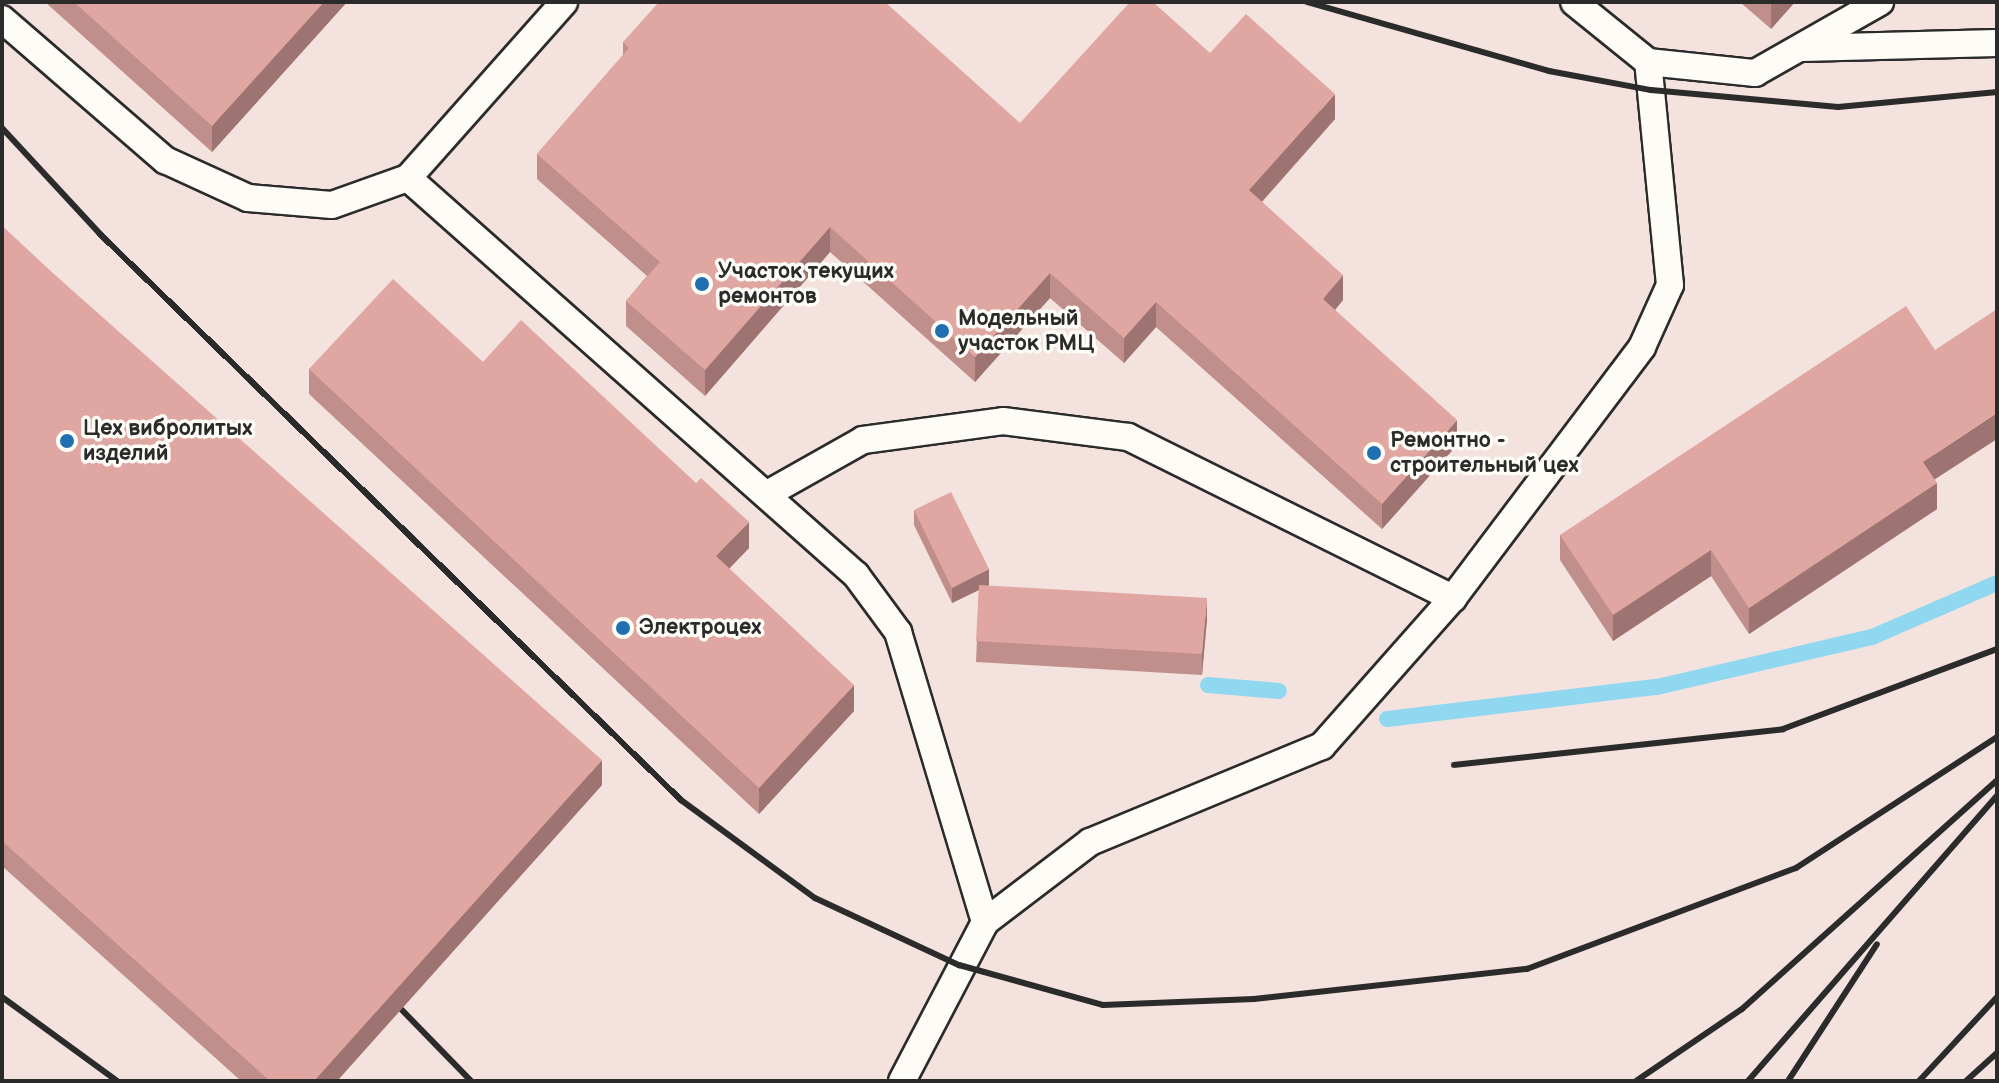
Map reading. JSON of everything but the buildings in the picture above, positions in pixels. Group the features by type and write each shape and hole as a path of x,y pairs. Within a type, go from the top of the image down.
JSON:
{"lane":[{"path":"2,19 165,160 248,198 332,205 408,178 564,2"},
{"path":"1574,2 1648,62 1755,73 1880,2"},
{"path":"1799,48 1997,43"},
{"path":"902,1081 985,922 1090,842 1322,746 1453,598 1642,347 1670,285 1648,62"},
{"path":"408,178 769,493 856,575 898,632 985,922"},
{"path":"769,493 863,440 1003,421 1128,437 1453,598"}],"shaded area":[{"path":"2,2 1997,2 1997,1081 2,1081"}],"waterway":[{"path":"1387,719 1657,687 1872,637 1997,583"},
{"path":"1208,685 1279,691"}],"railway":[{"path":"1307,2 1549,71 1651,90 1838,107 1997,92"},
{"path":"2,128 100,234 681,800 815,898 959,965 1103,1005 1254,999 1527,969 1796,868 1997,737"},
{"path":"1454,765 1783,729 1997,649"},
{"path":"1636,1081 1742,1009 1997,780"},
{"path":"1748,1081 1997,796"},
{"path":"1788,1081 1877,944"},
{"path":"2,997 117,1081"},
{"path":"1919,1081 1997,997"},
{"path":"401,1009 471,1081"},
{"path":"1966,1081 1997,1053"}],"place":[{"name":"Участок текущих ремонтов","path":"702,284"},
{"name":"Модельный участок РМЦ","path":"942,331"},
{"name":"Цех вибролитых изделий","path":"67,441"},
{"name":"Ремонтно - строительный цех","path":"1374,453"},
{"name":"Электроцех","path":"623,628"}]}
